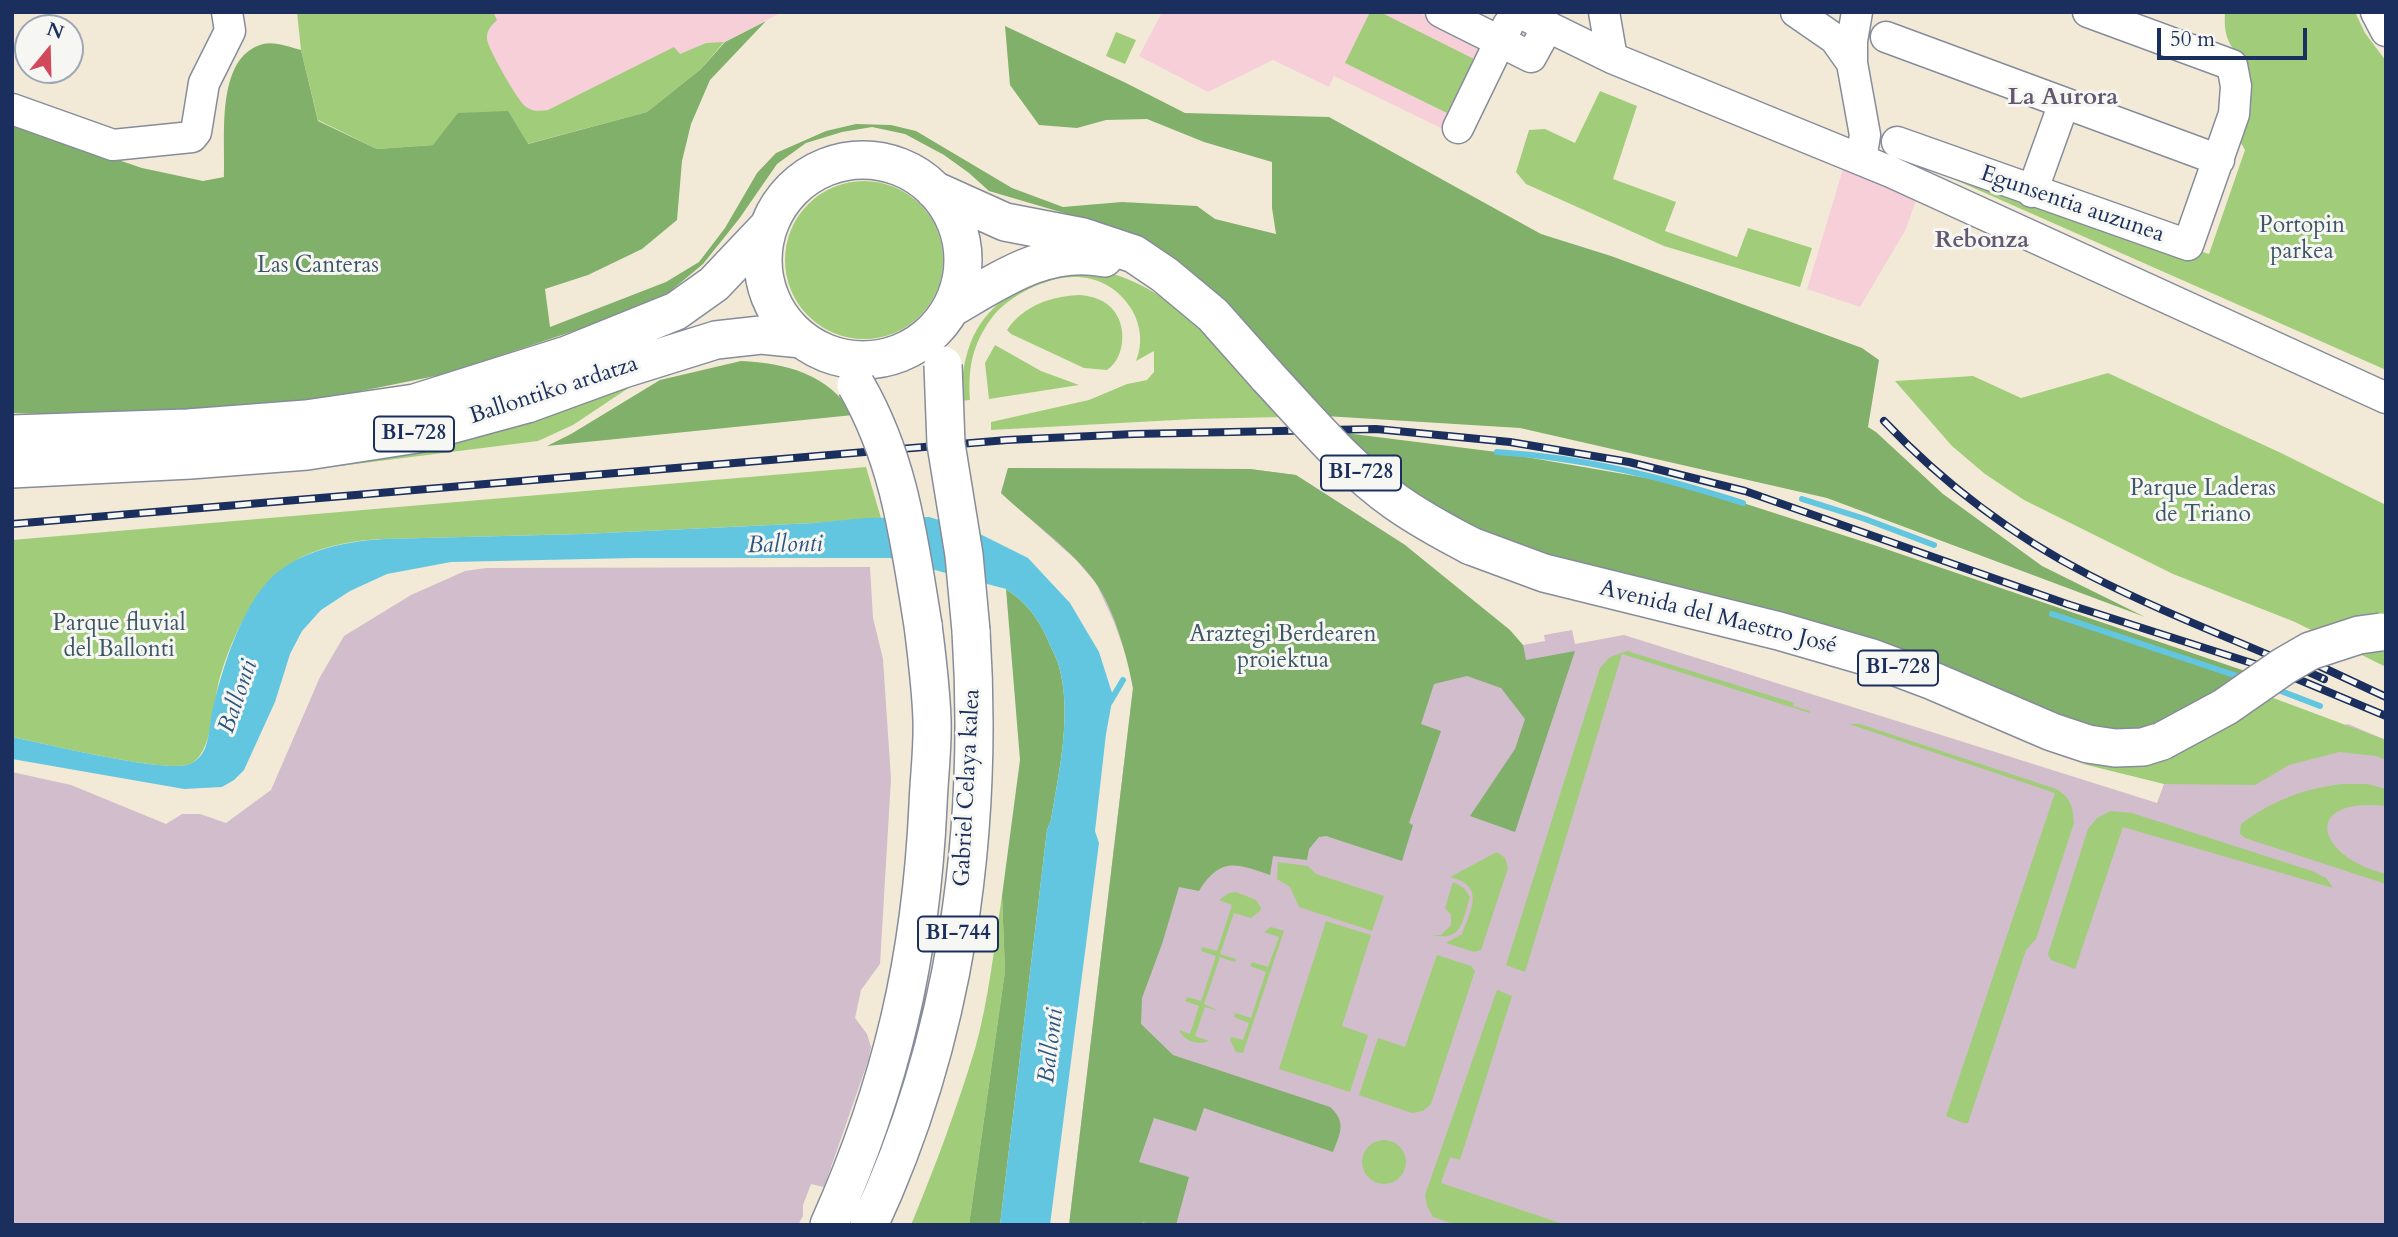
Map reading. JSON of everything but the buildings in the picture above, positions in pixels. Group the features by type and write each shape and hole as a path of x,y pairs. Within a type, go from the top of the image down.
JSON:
{"main road":[{"name":"BI-728","path":"866,160 891,164 914,174 934,190 1005,222 1083,237 1135,254 1165,275 1129,263 1093,256 1048,258 1010,274 946,316 923,341 900,353 875,360 849,359 813,346 780,316 767,289 763,258 768,227 779,204 796,185 817,171 841,163 866,160"},
{"name":"BI-728","path":"934,190 953,216 962,247 961,279 946,316"},
{"name":"Ballontiko ardatza","path":"12,435 188,428 293,420 415,402 567,355 676,311 714,284 768,227"},
{"name":"Avenida del Maestro José","path":"1165,275 1213,315 1334,448 1363,475 1395,501 1471,546 1544,573 1766,627 1872,658 1934,681 2052,732 2088,744 2115,748 2143,747 2162,741 2214,714 2310,651 2359,635 2384,633"},
{"name":"Gabriel Celaya kalea","path":"869,1225 918,1102 943,1011 953,966 968,856 974,783 975,716 964,555 946,444 943,365 946,316"},
{"name":"Ballontiko ardatza","path":"12,469 307,451 417,434 527,404 623,369 716,340 761,335 813,346"},
{"name":"Gabriel Celaya kalea","path":"813,346 856,385 882,436 898,487 923,625 932,723 925,855 918,927 907,993 890,1062 868,1130 829,1225"}],"street":[{"path":"12,109 113,145 192,137 196,132 204,83 230,32 227,12"},
{"path":"1441,12 1531,57 1548,26"},
{"path":"1458,128 1516,12 1612,58 1861,159 2386,398"},
{"path":"1604,12 1612,58"},
{"name":"Egunsentia auzunea","path":"1896,142 2188,245 2234,114 2236,86 2232,65 2088,12"},
{"path":"2376,12 2386,31"},
{"path":"1857,13 1852,41 1852,63 1865,135 1861,159"},
{"path":"1807,19 1846,20 1857,13"},
{"path":"1807,19 1835,39 1852,63"},
{"path":"1886,37 2219,160"},
{"path":"2032,192 2064,103"}],"shaded area":[{"path":"452,12 782,12 527,144"},
{"path":"1157,12 1417,12 1483,45 1443,129 1334,76 1329,87 1273,60 1208,92 1139,56 1161,14"},
{"path":"1843,169 1916,200 1906,229 1860,307 1807,289"},
{"path":"1008,468 1250,469 1296,475 1405,545 1523,645 1545,641 1544,635 1572,630 1575,644 1624,635 2157,803 2164,784 2348,724 2386,740 2386,1225 1069,1225 1133,688 1128,661 1096,583 1075,559 1001,493"},
{"path":"870,567 873,618 883,659 891,779 880,964 861,990 855,1018 867,1034 871,1047 824,1187 811,1184 798,1225 12,1225 12,772 71,785 166,824 182,814 200,814 226,823 271,790 320,677 344,636 411,595 465,571 486,568"}],"green space":[{"path":"297,12 493,12 497,20 487,33 489,45 522,103 537,111 548,110 674,47 680,54 706,43 724,42 701,69 647,112 527,144 433,145 377,149 318,120 301,50"},
{"path":"1370,12 1380,12 1474,59 1447,113 1345,63"},
{"name":"Portopin parkea","path":"2225,12 2355,12 2365,33 2386,61 2386,370 1917,163 1921,158 2209,254 2245,150 2238,138 2240,56 2227,36"},
{"name":"Las Canteras","path":"766,21 710,80 691,124 682,161 677,220 642,249 588,275 545,289 550,327 666,282 699,262 725,228 757,173 776,153 826,131 856,124 891,125 916,131 1012,188 1063,207 1122,202 1197,206 1215,219 1276,234 1272,208 1272,162 1204,142 1147,119 1106,120 1077,128 1039,125 1010,85 1005,26 1185,113 1329,117 1541,234 1611,256 1862,348 1879,360 1868,427 1943,494 2042,566 2145,617 1827,498 1520,428 1325,416 1254,340 1125,231 989,191 944,155 905,134 872,127 842,132 806,143 777,164 739,219 703,264 655,304 445,374 223,419 12,413 12,124 142,168 203,181 224,177 224,122 230,82 237,65 247,52 263,44 272,43 301,50 318,121 377,149 433,145 458,113 508,111 528,144 647,112 701,69 725,42"},
{"path":"1116,32 1136,40 1125,64 1106,56"},
{"path":"1600,91 1637,106 1613,179 1676,202 1665,231 1737,257 1748,228 1812,248 1800,287 1664,246 1526,184 1516,172 1529,130 1545,129 1575,143"},
{"path":"864,181 894,187 920,204 937,230 943,260 937,290 920,316 894,333 864,339 834,333 808,316 791,290 785,260 791,230 808,204 834,187"},
{"path":"1099,270 1155,293 1179,309 1222,349 1282,417 991,430 991,422 1089,400 1127,384 1147,380 1154,372 1154,351 1136,361 1140,348 1139,329 1132,310 1122,297 1099,281 1072,277 1057,279 1024,292 995,314 975,348 970,378 970,400 961,401 968,352 989,312 1037,278"},
{"path":"1080,295 1103,301 1111,307 1121,325 1121,350 1118,358 1107,370 1084,368 1007,330 1030,308 1059,297"},
{"path":"995,345 1041,371 1079,385 989,399 985,363"},
{"path":"741,361 790,368 805,373 832,390 853,415 547,446 660,380"},
{"name":"Parque Laderas de Triano","path":"2108,373 2386,505 2386,667 2295,622 2173,574 2024,500 1985,474 1952,446 1895,381 1973,376 2021,398"},
{"path":"648,375 573,425 538,441 324,468 429,447"},
{"path":"1337,432 1497,452 1687,485 1877,546 2248,672 2183,714 2122,738 1541,557 1450,519 1395,482"},
{"name":"Parque fluvial del Ballonti","path":"866,467 881,518 582,534 373,540 321,549 300,558 269,583 248,611 223,666 208,738 198,758 190,764 157,765 12,737 12,540"},
{"name":"Araztegi Berdearen proiektua","path":"1008,468 1250,469 1296,475 1405,545 1510,630 1523,645 1526,660 1575,651 1515,832 1470,816 1515,749 1525,719 1501,688 1467,676 1434,684 1421,724 1441,731 1409,823 1413,825 1402,861 1326,836 1319,837 1309,849 1307,860 1273,856 1270,875 1230,866 1215,872 1199,891 1179,887 1142,998 1141,1024 1173,1055 1330,1107 1339,1118 1340,1128 1333,1152 1204,1108 1196,1131 1154,1118 1139,1162 1189,1177 1176,1225 1151,1225 1143,1222 1142,1225 1069,1225 1133,688 1119,633 1102,593 1075,559 1001,493"},
{"path":"1006,589 1035,617 1058,663 1064,701 1063,742 1058,782 1047,830 1000,1225 969,1225 1005,971 1002,896 1020,760"},
{"path":"1627,651 1794,703 1793,706 1810,713 1622,654 1525,972 1506,965 1600,668 1610,657"},
{"path":"2268,696 2386,740 2386,760 2376,756 2339,752 2289,765 2255,785 2164,784 2083,764 2157,759"},
{"path":"1849,724 1860,724 2056,789 2065,795 2072,807 2074,823 2036,939 2026,950 1968,1123 1946,1116 2055,793"},
{"path":"2343,784 2367,784 2386,789 2386,806 2358,806 2340,810 2330,819 2327,830 2333,843 2344,855 2362,866 2386,874 2386,884 2245,838 2240,834 2241,824 2277,802 2302,792"},
{"path":"2111,811 2132,813 2312,871 2326,878 2333,888 2123,827 2075,969 2051,960 2048,954 2088,829 2097,818"},
{"path":"1497,852 1505,858 1508,868 1481,950 1474,952 1446,943 1462,934 1473,900 1468,886 1450,877"},
{"path":"1278,862 1308,866 1316,874 1384,896 1372,931 1299,907 1290,887 1277,879"},
{"path":"1453,882 1464,888 1470,897 1463,921 1460,928 1450,935 1442,936 1432,935 1441,935 1451,925 1451,915 1445,908"},
{"path":"1236,892 1256,900 1261,908 1251,918 1234,913 1220,954 1236,959 1235,962 1220,957 1204,1004 1219,1011 1205,1007 1195,1036 1209,1041 1192,1042 1179,1030 1190,1034 1199,1006 1185,1001 1187,997 1201,1001 1216,956 1201,951 1202,947 1217,951 1232,905 1219,900"},
{"path":"1002,896 1005,971 969,1225 911,1225 975,1049 988,992"},
{"path":"1326,921 1371,935 1342,1026 1368,1035 1350,1092 1279,1069"},
{"path":"1271,927 1284,931 1243,1053 1236,1052 1231,1037 1243,1040 1249,1023 1234,1017 1235,1013 1251,1018 1266,972 1250,966 1252,962 1268,967 1279,937 1264,932"},
{"path":"1437,955 1471,966 1475,971 1431,1104 1423,1111 1412,1113 1359,1095 1378,1038 1405,1047"},
{"path":"1497,990 1512,996 1460,1160 1450,1157 1441,1183 1566,1225 1456,1225 1433,1217 1427,1206 1425,1195"},
{"path":"1384,1140 1393,1141 1400,1146 1405,1153 1405,1171 1400,1178 1393,1183 1384,1184 1375,1183 1368,1178 1363,1171 1362,1162 1363,1153 1368,1146 1375,1141"}],"water":[{"name":"Ballonti","path":"929,517 970,529 1028,558 1070,603 1099,652 1113,696 1095,831 1099,843 1050,1225 1000,1225 1047,830 1061,762 1064,701 1058,663 1043,630 1025,605 1006,589 890,558 634,558 451,562 387,574 350,591 321,610 302,631 290,654 275,702 244,770 222,787 184,789 12,759 12,737 157,765 177,766 197,760 205,749 216,696 235,636 255,599 266,583 290,563 329,548 384,539 582,534 814,523 865,518"}],"waterway":[{"path":"1497,452 1561,459 1622,470 1743,503"},
{"path":"1802,499 1934,545"},
{"path":"2052,614 2243,678"},
{"path":"1110,702 1123,680"},
{"path":"2273,688 2320,706"}],"railway":[{"path":"1884,421 1930,466 1980,507 2061,560 2147,603 2324,679"},
{"path":"12,524 1007,440 1134,434 1376,429 1510,442 1629,462 1745,491 2067,604 2283,673 2386,716"},
{"path":"2313,663 2386,697"}],"district":[{"name":"La Aurora","path":"2063,98"},
{"name":"Rebonza","path":"1982,241"}]}
